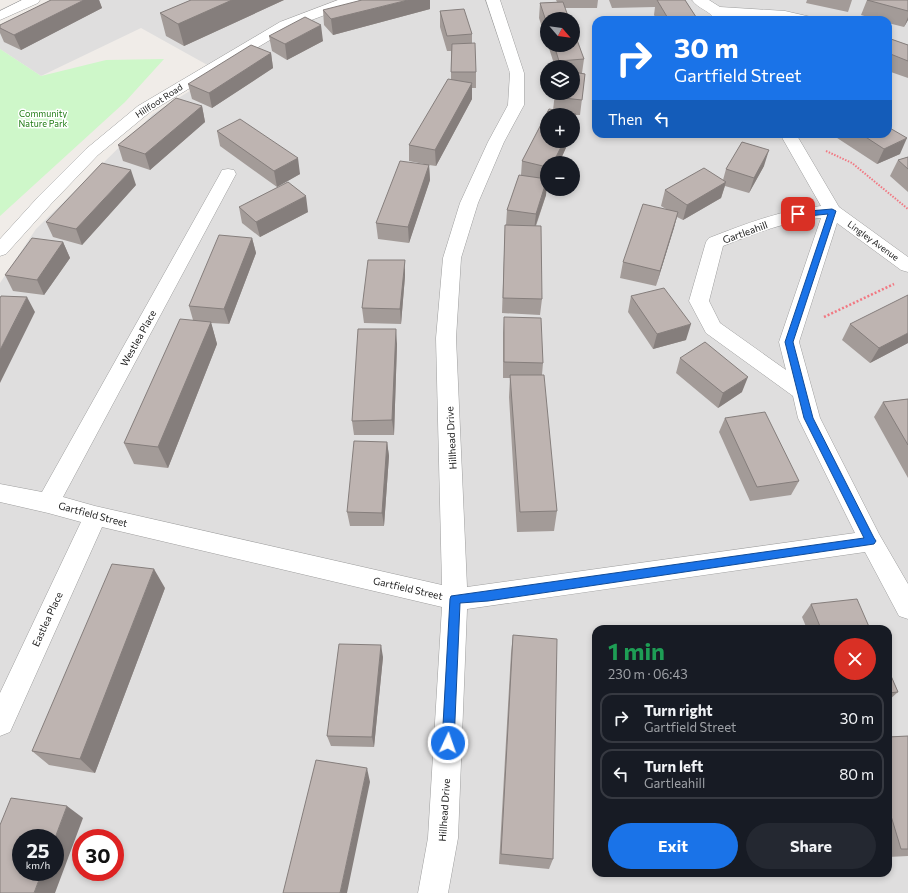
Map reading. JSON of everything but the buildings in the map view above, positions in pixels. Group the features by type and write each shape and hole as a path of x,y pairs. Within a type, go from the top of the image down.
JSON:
{"street":[{"path":"0,16 34,0"},
{"name":"Hillfoot Road","path":"0,250 45,200 92,152 144,109 285,25 352,0"},
{"name":"Hillhead Drive","path":"433,893 443,838 455,599 452,476 446,338 452,258 469,203 496,142 516,105 517,73 493,0"},
{"path":"701,1 720,16 789,16"},
{"name":"Lingley Avenue","path":"790,138 832,211 904,274"},
{"name":"Westlea Place","path":"48,503 228,174"},
{"path":"832,211 789,342 809,418 871,541 908,608"},
{"name":"Gartleahill","path":"802,392 713,328 699,300 715,242 760,225 798,214 832,211"},
{"name":"Gartfield Street","path":"0,493 455,599 488,596 871,541"},
{"name":"Eastlea Place","path":"0,722 95,516"}],"path":[{"path":"825,150 852,163 908,209"},
{"path":"792,331 904,274"}],"shaded area":[{"path":"64,0 908,0 908,893 0,893 0,283 36,229 153,114 220,72 141,28 41,76 0,49 0,30"}],"green space":[{"name":"Community Nature Park","path":"0,49 41,76 106,60 164,59 125,102 0,216"}],"route":[{"path":"448,743 455,599 488,596 871,541 809,418 789,342 832,211 798,214"}]}
